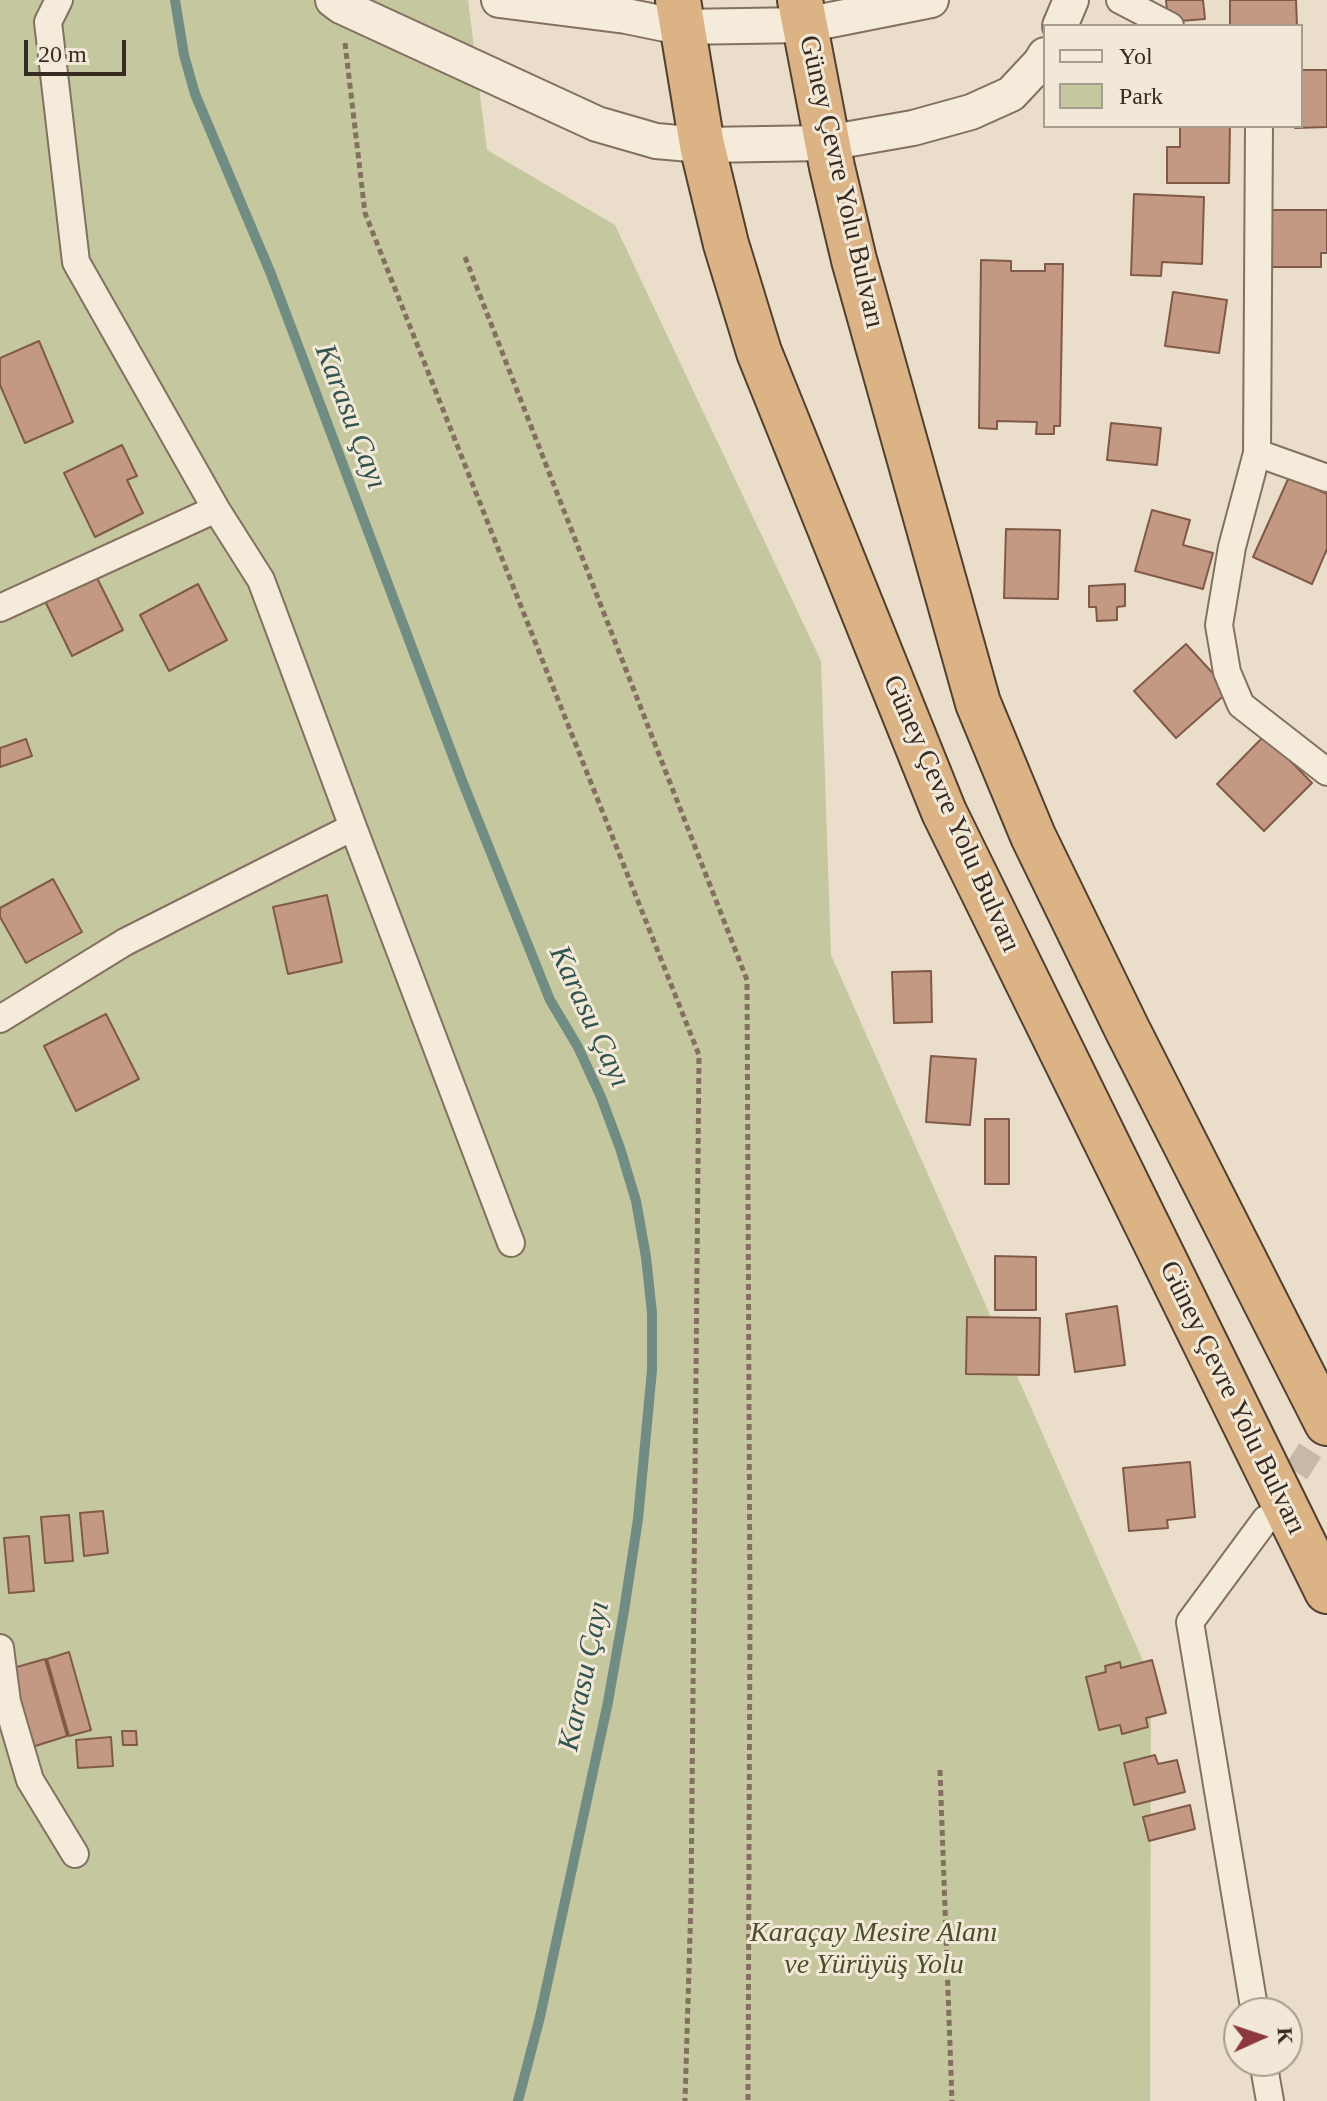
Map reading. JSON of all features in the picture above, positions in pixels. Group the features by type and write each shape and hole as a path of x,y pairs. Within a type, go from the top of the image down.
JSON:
{"highway":[{"name":"Güney Çevre Yolu Bulvarı","path":"679,13 702,145 726,244 759,352 944,812 1327,1591"},
{"name":"Güney Çevre Yolu Bulvarı","path":"803,13 827,143 854,260 978,703 1033,836 1327,1423"}],"street":[{"path":"59,0 48,22 76,262 216,509 261,580 511,1243"},
{"path":"499,0 626,16 803,13 931,0"},
{"path":"1061,24 1071,0"},
{"path":"1120,0 1166,24"},
{"path":"337,3 597,124 656,141 702,145 827,143 913,128 971,112 1011,94 1043,57"},
{"path":"1259,128 1257,453 1232,547 1219,625 1227,672 1241,705 1327,772"},
{"path":"1257,453 1327,478"},
{"path":"0,608 216,509"},
{"path":"0,1019 125,942 353,827"},
{"path":"1252,1997 1190,1622 1266,1519"},
{"path":"0,1648 7,1702 30,1780 75,1854"},
{"path":"1266,2077 1270,2101"}],"path":[{"path":"337,3 365,213 699,1055 691,1902 685,2101"},
{"path":"465,257 747,980 750,1613 748,2101"},
{"path":"940,1770 952,2101"}],"green space":[{"name":"Karaçay Mesire Alanı ve Yürüyüş Yolu","path":"0,0 468,0 487,150 615,225 821,661 831,955 1151,1679 1150,2101 0,2101"}],"building":[{"path":"1166,0 1203,0 1205,19 1168,22"},
{"path":"1230,0 1296,0 1297,24 1230,24"},
{"path":"1303,70 1327,70 1327,127 1303,128"},
{"path":"1180,128 1230,128 1229,183 1167,183 1167,147 1180,147"},
{"path":"1134,194 1204,197 1202,264 1162,262 1161,276 1131,275"},
{"path":"1269,210 1327,210 1327,253 1321,253 1321,267 1270,267"},
{"path":"981,260 1011,261 1011,271 1045,271 1045,264 1063,264 1060,426 1054,426 1054,434 1036,434 1037,422 997,421 997,429 979,428"},
{"path":"1173,292 1227,300 1219,353 1165,346"},
{"path":"39,341 73,422 25,443 0,385 0,358"},
{"path":"1111,423 1161,428 1157,465 1107,460"},
{"path":"122,445 137,476 127,480 143,513 95,537 64,473"},
{"path":"1289,477 1327,494 1327,549 1312,584 1253,557"},
{"path":"1152,510 1190,520 1183,545 1213,553 1203,589 1135,571"},
{"path":"1006,529 1060,530 1058,599 1004,598"},
{"path":"95,574 123,630 72,656 44,599"},
{"path":"198,584 227,640 169,671 140,615"},
{"path":"1125,584 1125,606 1117,607 1117,620 1097,621 1096,607 1089,607 1089,586"},
{"path":"1186,644 1229,691 1176,738 1134,691"},
{"path":"1265,735 1312,783 1264,831 1217,784"},
{"path":"26,739 32,756 0,767 0,748"},
{"path":"53,879 82,932 26,963 0,917 0,908"},
{"path":"327,895 342,962 288,974 273,907"},
{"path":"931,971 932,1022 894,1023 892,972"},
{"path":"106,1014 139,1079 76,1111 44,1046"},
{"path":"931,1056 976,1059 970,1125 926,1122"},
{"path":"985,1119 1009,1119 1009,1184 985,1184"},
{"path":"995,1256 1036,1257 1036,1310 995,1310"},
{"path":"1117,1306 1125,1365 1075,1372 1066,1314"},
{"path":"967,1317 1040,1318 1039,1375 966,1374"},
{"path":"1190,1462 1195,1517 1167,1520 1168,1528 1129,1531 1123,1468"},
{"path":"103,1511 108,1553 84,1556 80,1513"},
{"path":"69,1515 73,1561 45,1563 41,1517"},
{"path":"29,1536 34,1591 9,1593 4,1538"},
{"path":"69,1652 91,1730 69,1736 47,1659"},
{"path":"45,1659 67,1736 32,1747 10,1669"},
{"path":"1152,1660 1166,1713 1146,1718 1148,1727 1122,1734 1120,1725 1099,1730 1086,1677 1106,1672 1105,1666 1120,1662 1121,1668"},
{"path":"122,1731 136,1731 137,1745 123,1745"},
{"path":"111,1737 113,1766 78,1768 76,1740"},
{"path":"1155,1755 1158,1764 1177,1760 1185,1792 1134,1805 1124,1763"},
{"path":"1190,1805 1195,1829 1149,1841 1143,1817"}],"waterway":[{"name":"Karasu Çayı","path":"175,0 184,55 195,94 271,274 463,783 550,1000 578,1047 601,1097 636,1201 646,1257 652,1313 652,1370 638,1519 608,1702 540,2017 518,2101"}],"tunnel":[{"path":"1275,1505 1327,1424"}]}
